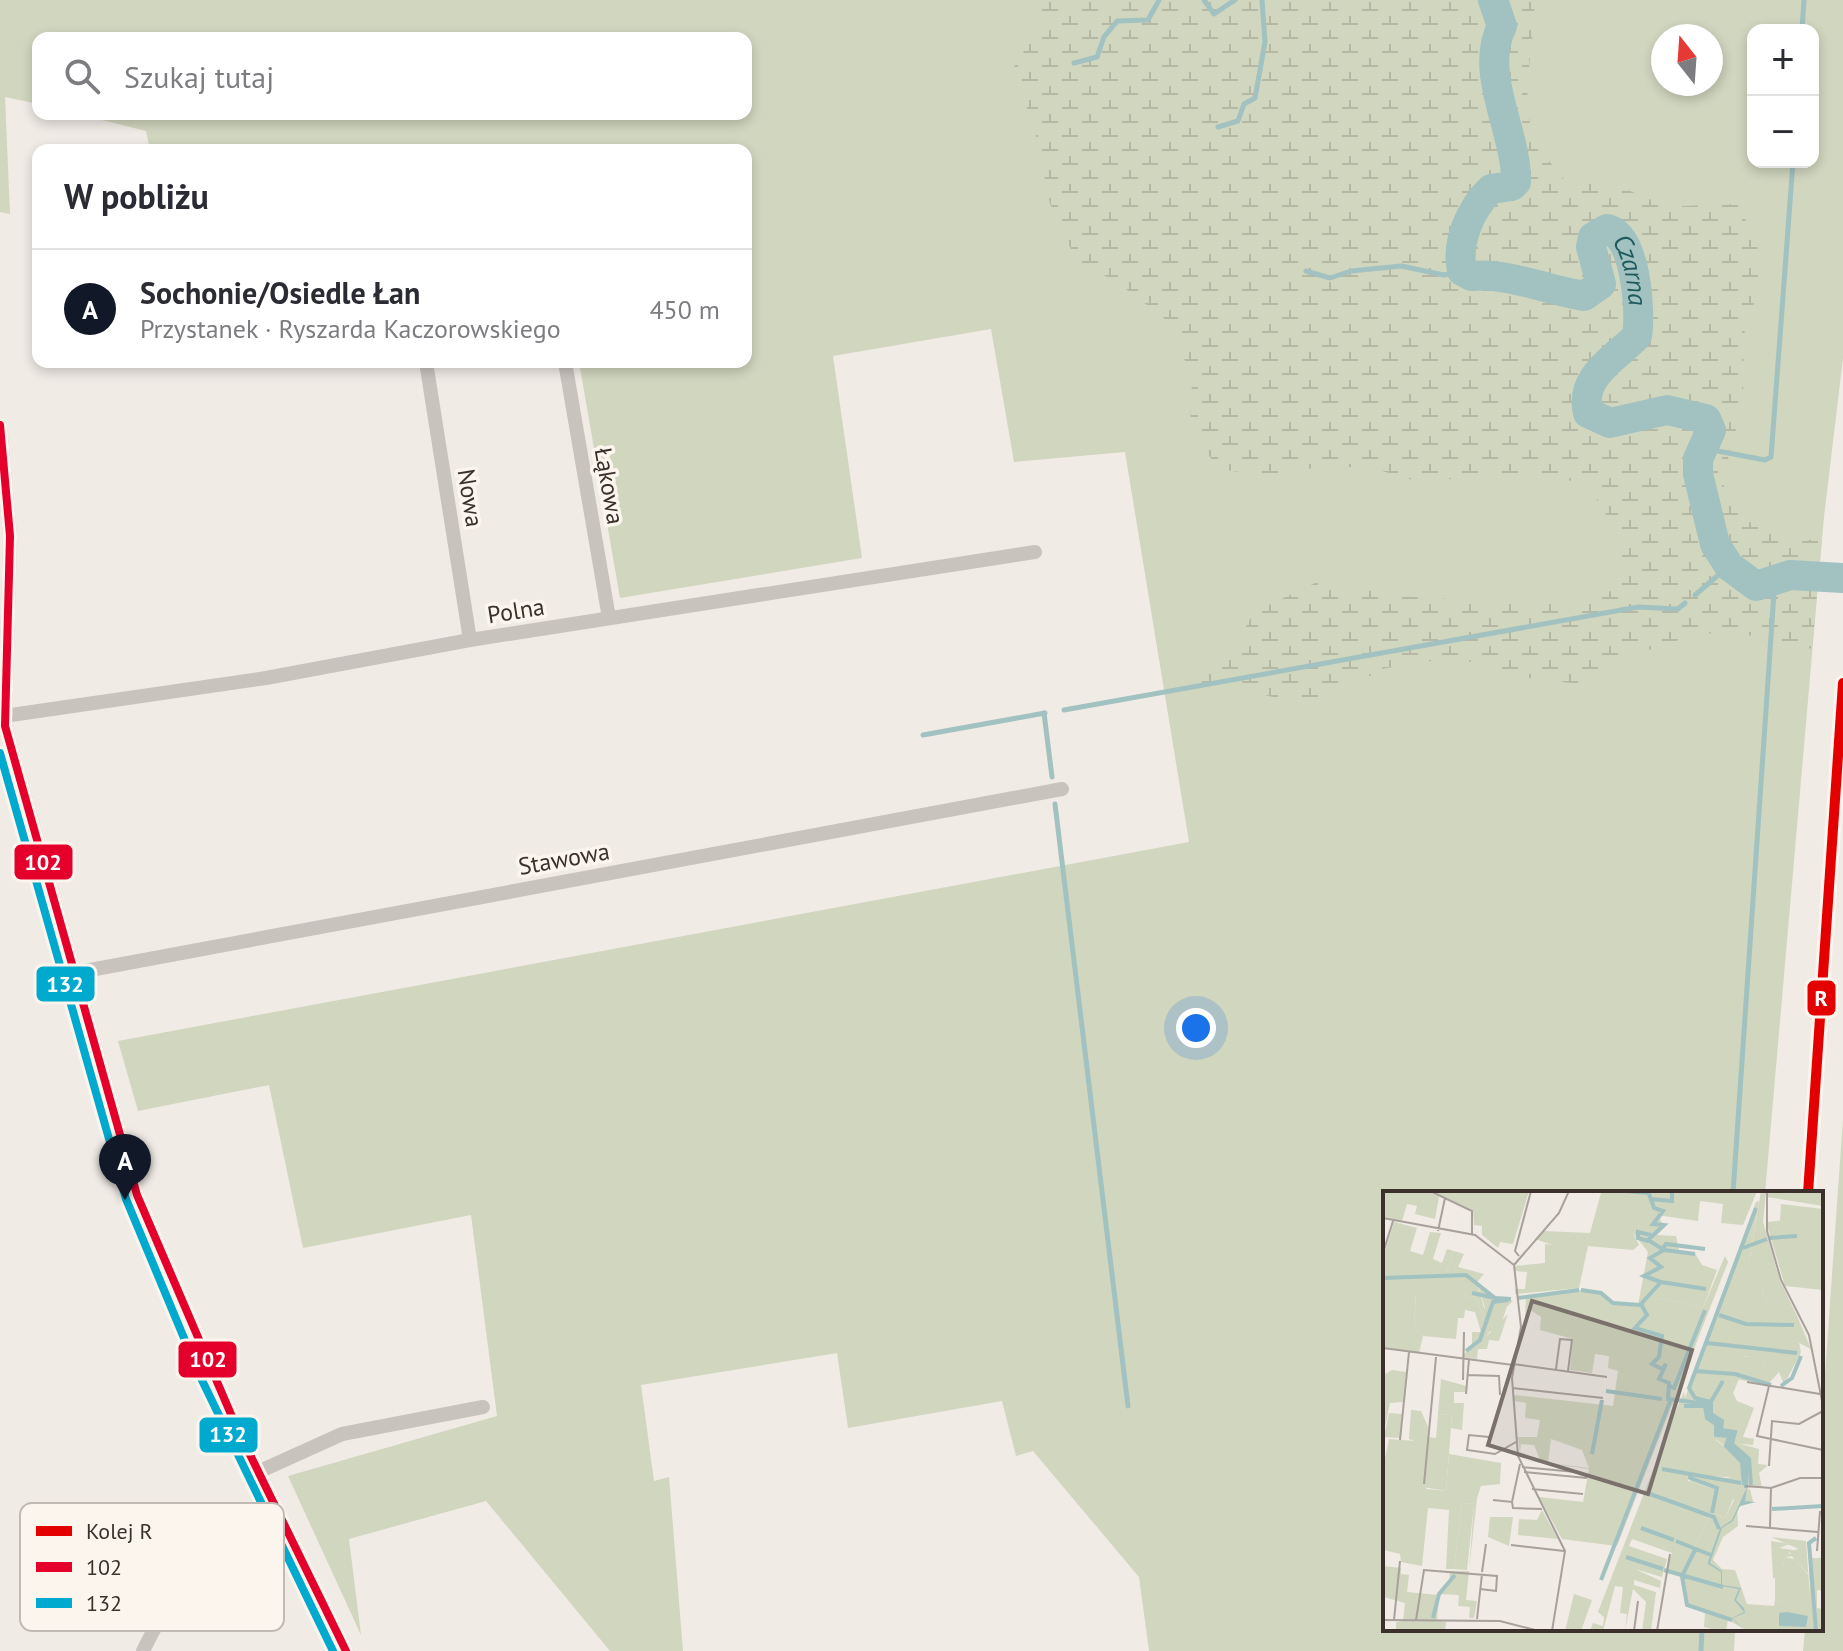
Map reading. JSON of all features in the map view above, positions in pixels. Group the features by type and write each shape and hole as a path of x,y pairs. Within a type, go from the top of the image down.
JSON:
{"street":[{"name":"Nowa","path":"427,368 470,640"},
{"name":"Łąkowa","path":"566,368 609,618"},
{"path":"0,425 10,536 3,723 137,1195 172,1286 272,1503"},
{"name":"Polna","path":"3,723 470,640 1035,552"},
{"name":"Stawowa","path":"74,973 1062,789"},
{"path":"258,1472 342,1434 483,1407"},
{"path":"285,1530 346,1651"},
{"path":"143,1651 154,1631"}],"green space":[{"path":"0,0 1843,0 1843,358 1824,517 1765,1191 1383,1191 1383,1631 1735,1631 1734,1651 1149,1651 1139,1577 1033,1451 1016,1456 1002,1401 848,1428 837,1353 641,1385 654,1481 669,1477 683,1651 610,1651 486,1501 349,1539 361,1635 288,1476 497,1416 471,1215 303,1248 269,1085 138,1111 118,1041 1189,842 1125,452 1014,462 991,329 833,356 862,558 620,598 580,368 752,368 752,144 149,144 146,131 102,120 752,120 752,32 32,32 32,103 5,97 10,214 0,212"},
{"path":"1043,0 1534,0 1529,118 1539,147 1565,181 1617,185 1648,199 1683,206 1737,204 1754,235 1761,260 1755,300 1744,334 1743,403 1722,482 1740,518 1797,542 1822,538 1812,649 1760,636 1700,633 1637,654 1588,685 1519,677 1484,663 1443,659 1381,669 1352,687 1299,703 1212,683 1180,689 1229,658 1254,612 1319,581 1396,596 1536,604 1583,603 1620,587 1620,538 1586,482 1478,473 1426,484 1372,468 1322,466 1271,477 1220,469 1190,433 1192,378 1169,322 1118,283 1076,260 1050,204 1036,136 1014,67 1038,29"},
{"path":"1843,1119 1843,1651 1803,1651 1805,1631 1823,1631 1823,1403"}],"waterway":[{"path":"1074,63 1097,57 1104,37 1117,21 1148,20 1159,0"},
{"path":"1204,0 1214,14 1235,0"},
{"path":"1218,127 1238,121 1244,104 1255,98 1265,42 1262,0"},
{"name":"Czarna","path":"1493,0 1502,26 1496,44 1496,83 1511,143 1516,182 1512,186 1491,189 1477,206 1463,238 1462,271 1471,276 1512,279 1584,296 1601,284 1591,247 1593,237 1607,229 1617,234 1630,259 1634,275 1637,336 1594,378 1589,388 1588,413 1610,423 1667,410 1706,419 1711,430 1698,459 1698,474 1715,544 1729,566 1756,586 1790,575 1843,578"},
{"path":"1802,24 1804,0"},
{"path":"1702,448 1765,460 1771,457 1793,168"},
{"path":"1306,271 1330,278 1351,271 1401,266 1444,275 1462,271"},
{"path":"1695,595 1729,566"},
{"path":"1733,1191 1775,578"},
{"path":"1064,710 1638,607 1678,609 1685,603"},
{"path":"1044,713 1052,777"},
{"path":"923,735 1045,713"},
{"path":"1055,804 1128,1406"},
{"path":"1701,1651 1702,1631"}],"rail line":[{"name":"R","path":"1808,1191 1843,683"}],"transit line":[{"name":"102","path":"0,425 10,536 5,726 137,1195 236,1426 274,1503"},
{"name":"132","path":"0,753 126,1199 199,1374 261,1503"},
{"name":"102","path":"284,1524 346,1651"},
{"name":"132","path":"284,1550 333,1651"}],"place":[{"name":"Sochonie/Osiedle Łan","path":"125,1200"}]}
